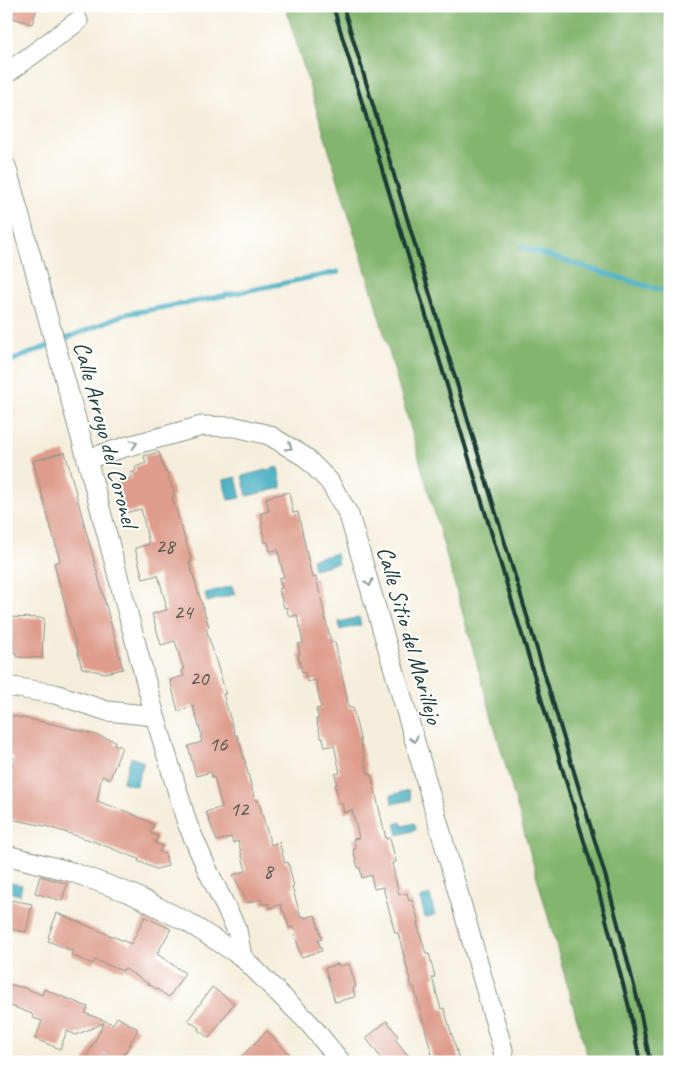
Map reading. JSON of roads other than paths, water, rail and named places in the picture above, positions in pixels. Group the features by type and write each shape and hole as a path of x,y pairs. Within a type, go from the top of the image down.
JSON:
{"street":[{"path":"6,74 78,22"},
{"name":"Calle Arroyo del Coronel","path":"6,166 87,459 155,716 187,823 237,930 242,957"},
{"name":"Calle Sitio del Marillejo","path":"87,459 202,426 236,427 269,435 305,457 329,481 349,515 503,1050 504,1062"},
{"path":"6,686 55,694 108,711 155,716"},
{"path":"6,855 72,872 132,894 189,923 242,957 309,1023 341,1062"}],"water":[{"path":"278,467 282,488 247,496 242,476"},
{"path":"236,477 241,498 228,500 223,480"},
{"path":"336,553 338,563 314,569 312,559"},
{"path":"232,586 235,594 207,602 205,593"},
{"path":"359,617 361,625 340,630 339,622"},
{"path":"131,757 144,762 136,786 123,782"},
{"path":"409,790 411,800 392,804 391,795"},
{"path":"401,822 403,826 414,823 416,830 398,835 395,824"},
{"path":"6,879 7,882 22,885 20,895 6,892"},
{"path":"430,895 435,915 425,918 420,898"}],"waterway":[{"path":"521,247 656,289 670,290"},
{"path":"6,363 126,314 338,272"}],"railway":[{"path":"333,6 596,881 629,1007 640,1062"},
{"path":"343,6 606,878 639,1005 650,1062"}]}
